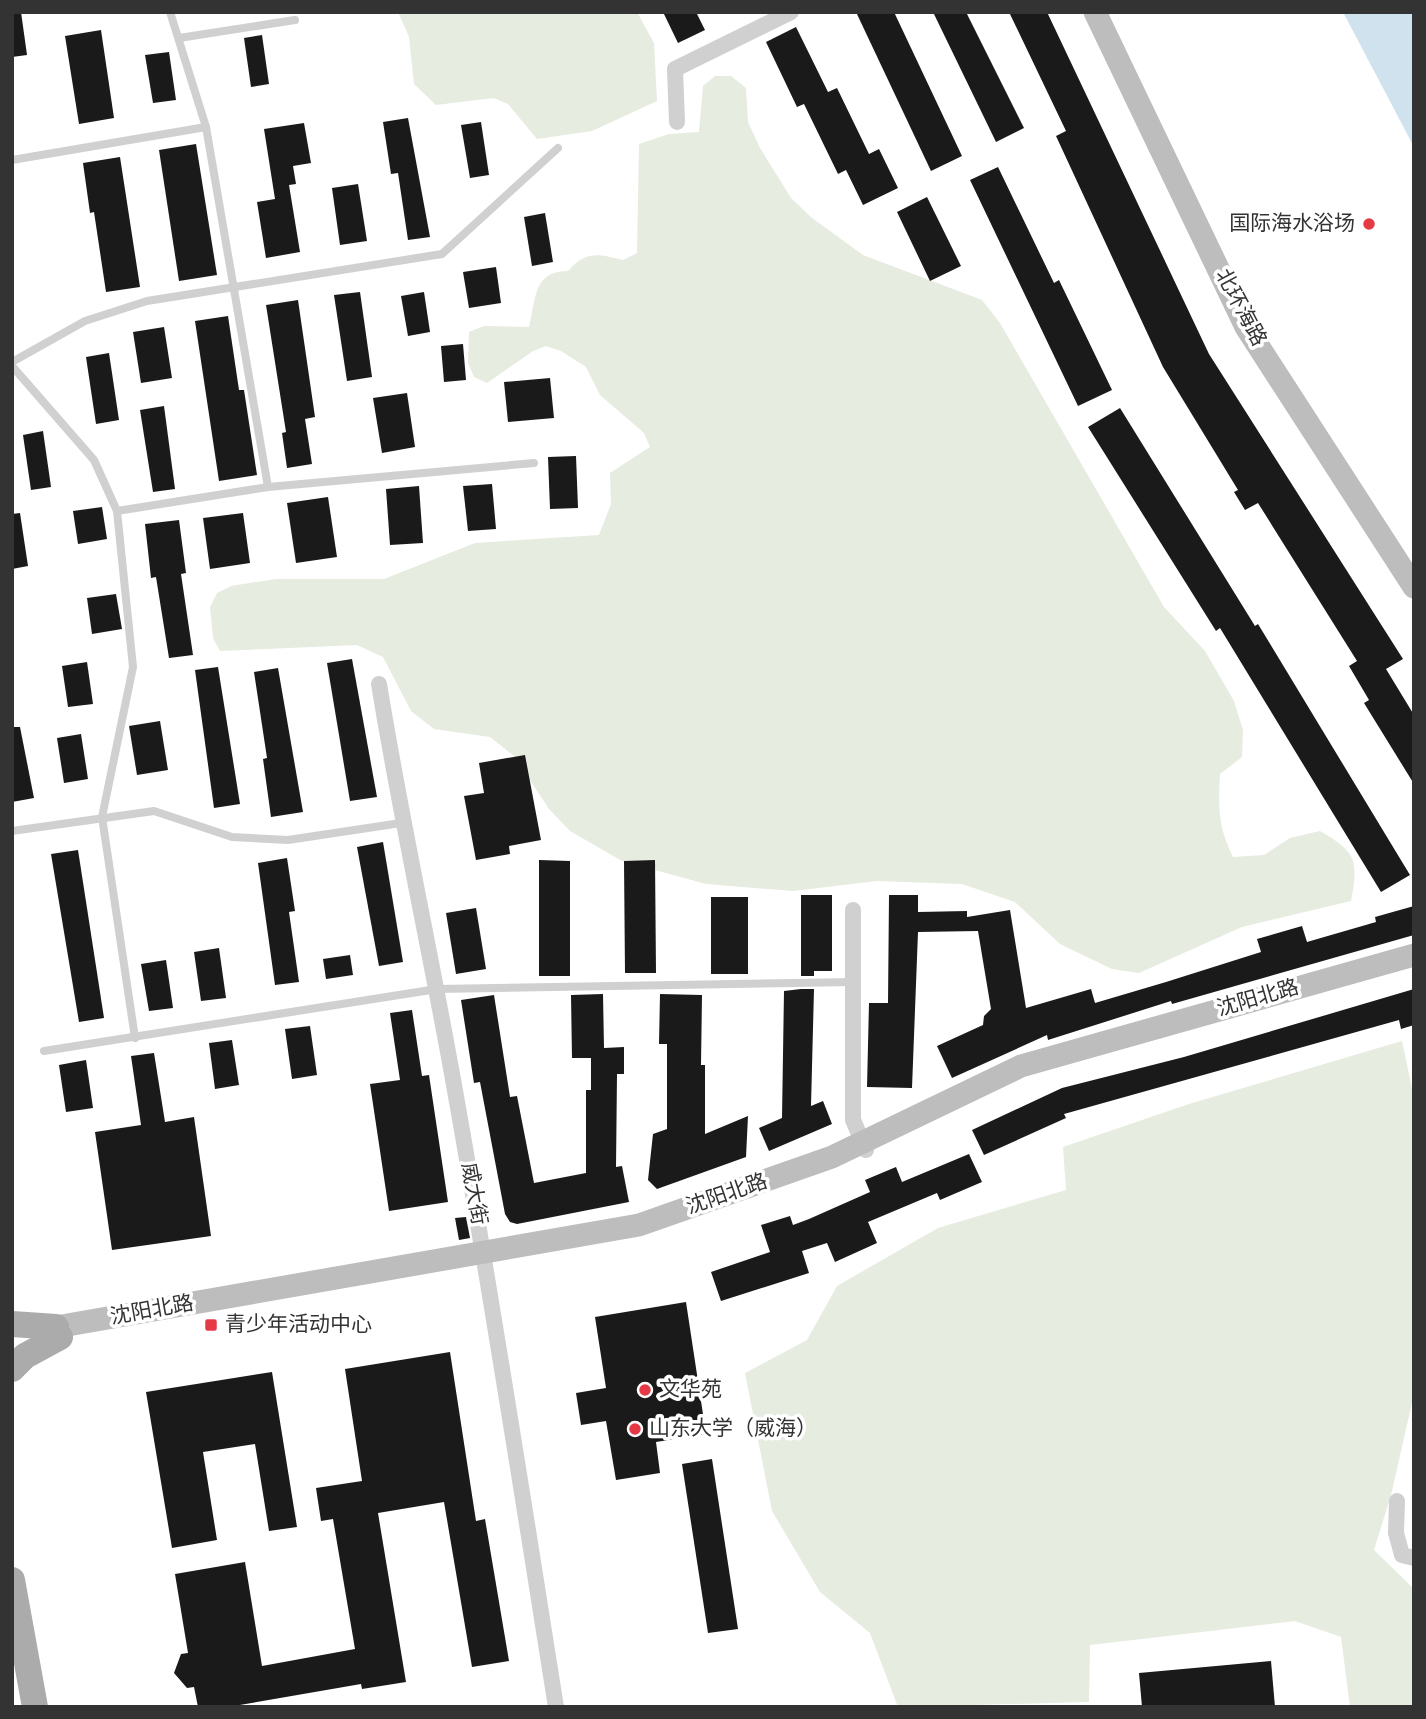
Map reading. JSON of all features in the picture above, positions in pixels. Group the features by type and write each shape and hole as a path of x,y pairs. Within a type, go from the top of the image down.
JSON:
{"main road":[{"path":"12,1324 58,1332"},
{"path":"12,1369 58,1332"},
{"path":"12,1580 35,1707"}],"street":[{"path":"677,122 675,69 791,12"},
{"name":"北环海路","path":"1095,12 1247,327 1414,587"},
{"name":"威大街","path":"379,684 401,823 437,989 485,1261 556,1707"},
{"path":"853,910 853,1120 864,1147"},
{"name":"沈阳北路","path":"864,1147 1021,1066 1414,955"},
{"name":"沈阳北路","path":"12,1335 58,1332 640,1237 751,1200 864,1147 1035,1073 1414,969"},
{"name":"沈阳北路","path":"12,1347 58,1332"},
{"path":"1397,1501 1396,1533 1402,1555 1414,1558"}],"lane":[{"path":"170,12 206,127 268,487"},
{"path":"179,38 295,20"},
{"path":"12,160 206,127"},
{"path":"135,1038 102,817 133,667 117,510 94,460 15,377 12,364 85,321 147,301 442,254 558,148"},
{"path":"117,510 268,487 534,463"},
{"path":"12,831 154,811 232,837 288,840 401,823"},
{"path":"44,1051 437,989 854,982"}],"shaded area":[{"path":"398,12 637,12 654,43 657,101 592,131 537,139 508,104 494,98 436,105 414,84 409,37"},
{"path":"715,76 731,76 746,88 748,122 760,148 791,198 812,218 863,255 982,300 1000,323 1164,607 1205,651 1234,701 1243,730 1242,757 1220,774 1219,797 1222,826 1233,857 1264,855 1290,838 1320,831 1341,845 1352,858 1355,876 1351,901 1242,927 1139,973 1112,969 1060,944 1015,902 962,884 877,881 793,891 706,884 622,861 570,831 549,809 514,756 490,737 434,729 411,711 383,657 357,645 220,651 213,638 210,607 217,593 231,586 276,579 384,579 475,543 599,535 611,504 610,473 650,447 644,433 600,395 586,367 561,351 546,346 533,351 487,383 474,377 468,363 469,332 484,326 529,327 538,288 548,276 568,271 581,260 593,255 623,260 637,253 639,144 669,134 699,132 703,86"},
{"path":"1402,1041 1414,1098 1414,1394 1391,1495 1374,1550 1414,1589 1414,1707 1350,1707 1341,1637 1295,1621 1090,1645 1089,1702 898,1707 870,1633 820,1592 772,1511 745,1373 807,1340 837,1286 938,1228 1066,1190 1063,1147 1189,1104"}],"water":[{"path":"1343,12 1414,12 1414,147"}],"building":[{"path":"12,12 21,12 27,55 12,57"},
{"path":"663,12 696,12 705,30 678,43"},
{"path":"856,12 894,12 962,156 931,171"},
{"path":"933,12 966,12 1024,128 996,142"},
{"path":"1009,12 1047,12 1209,354 1403,659 1386,669 1414,715 1414,784 1364,703 1369,700 1349,666 1357,661 1258,503 1245,510 1234,492 1238,490 1163,367 1056,136 1066,131"},
{"path":"796,27 828,92 837,88 869,154 879,149 898,188 863,205 846,170 838,174 804,104 797,107 766,42"},
{"path":"101,30 114,118 79,124 65,36"},
{"path":"262,35 269,84 251,87 244,38"},
{"path":"169,52 176,100 153,103 145,55"},
{"path":"408,118 430,237 408,240 398,173 391,174 383,122"},
{"path":"481,122 489,175 470,178 461,125"},
{"path":"304,123 311,163 293,166 296,184 289,185 300,252 266,258 257,202 275,199 264,129"},
{"path":"196,144 217,275 179,281 159,150"},
{"path":"120,157 140,287 106,292 94,212 90,213 83,163"},
{"path":"998,167 1054,283 1059,280 1112,390 1078,406 970,180"},
{"path":"358,184 367,241 340,245 332,188"},
{"path":"927,197 961,266 930,281 897,212"},
{"path":"545,213 553,262 532,266 524,217"},
{"path":"496,267 501,303 469,308 463,272"},
{"path":"360,292 372,377 347,381 334,295"},
{"path":"424,292 430,332 408,336 401,296"},
{"path":"298,300 315,417 305,419 312,464 287,468 282,433 286,432 266,305"},
{"path":"228,316 239,390 244,390 257,475 219,481 195,321"},
{"path":"164,327 172,378 141,383 133,332"},
{"path":"463,344 466,380 444,382 441,346"},
{"path":"109,353 119,420 96,424 86,357"},
{"path":"550,378 554,418 508,422 504,382"},
{"path":"407,393 415,447 382,453 373,398"},
{"path":"164,406 175,489 153,492 140,410"},
{"path":"1120,408 1255,626 1258,624 1410,875 1381,892 1220,628 1216,631 1088,427"},
{"path":"43,431 51,487 31,490 23,435"},
{"path":"576,456 578,508 550,509 548,457"},
{"path":"492,484 496,529 468,531 463,486"},
{"path":"419,486 423,543 390,545 386,489"},
{"path":"328,497 337,557 296,563 287,503"},
{"path":"102,507 107,539 78,544 73,511"},
{"path":"20,513 28,566 12,569 12,514"},
{"path":"243,513 250,563 210,569 203,518"},
{"path":"179,520 186,573 181,574 193,655 169,658 156,577 151,578 145,524"},
{"path":"116,594 122,629 92,634 87,598"},
{"path":"352,659 377,797 350,801 327,663"},
{"path":"87,662 93,704 68,707 62,666"},
{"path":"218,667 240,804 214,808 195,670"},
{"path":"278,668 303,812 271,817 263,759 267,758 254,672"},
{"path":"160,721 168,770 137,775 129,726"},
{"path":"12,727 20,727 34,798 12,802"},
{"path":"81,734 88,779 64,783 57,738"},
{"path":"525,755 541,840 509,846 510,854 476,860 464,796 484,793 479,763"},
{"path":"383,842 403,962 379,966 357,847"},
{"path":"78,850 104,1018 79,1022 51,854"},
{"path":"287,858 295,911 289,912 299,982 275,985 258,863"},
{"path":"539,860 570,861 570,976 539,976"},
{"path":"655,860 656,973 625,973 624,861"},
{"path":"801,895 832,895 832,971 814,971 814,976 801,976"},
{"path":"889,895 918,895 918,912 967,911 967,917 1010,910 1026,1008 1091,989 1095,1003 1166,982 1261,952 1257,939 1302,926 1307,942 1376,922 1375,917 1414,906 1414,935 1172,1004 1171,1001 1048,1040 1047,1035 952,1078 937,1046 983,1025 984,1016 991,1009 978,931 918,932 912,1088 867,1087 869,1003 888,1003"},
{"path":"711,897 748,897 748,974 711,974"},
{"path":"476,908 486,969 456,974 446,913"},
{"path":"219,948 226,998 201,1001 194,952"},
{"path":"350,955 353,975 326,979 323,959"},
{"path":"166,960 173,1008 149,1011 141,964"},
{"path":"814,989 811,1106 823,1101 832,1124 769,1151 759,1128 782,1118 784,991"},
{"path":"1414,989 1414,1025 1401,1029 1399,1020 1064,1114 1066,1118 984,1155 972,1130 1062,1088 1184,1057"},
{"path":"603,994 604,1048 624,1047 624,1074 617,1074 616,1167 622,1166 629,1202 517,1224 510,1222 505,1214 480,1082 474,1083 461,1000 494,995 510,1097 517,1096 534,1183 586,1173 586,1090 591,1090 591,1058 572,1058 571,995"},
{"path":"660,994 702,995 701,1065 705,1065 705,1134 748,1116 746,1157 657,1189 648,1180 653,1134 667,1129 667,1044 659,1044"},
{"path":"412,1010 422,1076 429,1075 448,1202 389,1211 370,1084 400,1080 390,1013"},
{"path":"310,1026 317,1075 292,1079 285,1029"},
{"path":"232,1040 239,1085 215,1089 209,1043"},
{"path":"154,1053 165,1122 194,1117 211,1236 112,1250 95,1132 141,1125 131,1056"},
{"path":"86,1060 93,1108 66,1112 59,1065"},
{"path":"969,1154 982,1182 940,1200 937,1193 868,1222 877,1243 835,1262 827,1243 802,1251 809,1273 721,1301 711,1272 770,1252 761,1225 790,1216 793,1225 809,1219 870,1192 865,1180 896,1167 902,1182"},
{"path":"466,1217 470,1238 459,1240 455,1218"},
{"name":"文华苑","path":"686,1302 706,1434 656,1442 660,1473 616,1480 606,1421 581,1425 576,1393 606,1388 595,1317"},
{"path":"450,1352 476,1521 485,1519 509,1661 472,1667 444,1502 378,1513 406,1682 362,1689 361,1684 228,1707 198,1707 194,1687 187,1688 174,1673 181,1654 188,1653 175,1574 245,1562 262,1666 355,1649 333,1519 321,1521 316,1488 362,1481 345,1369"},
{"path":"272,1372 297,1527 269,1531 255,1444 203,1452 217,1540 172,1548 146,1392"},
{"path":"712,1459 738,1629 708,1633 682,1464"},
{"path":"1271,1661 1275,1707 1142,1707 1139,1673"}],"place":[{"name":"国际海水浴场","path":"1369,224"},
{"name":"青少年活动中心","path":"211,1325"},
{"name":"文华苑","path":"645,1390"},
{"name":"山东大学（威海）","path":"635,1429"}]}
